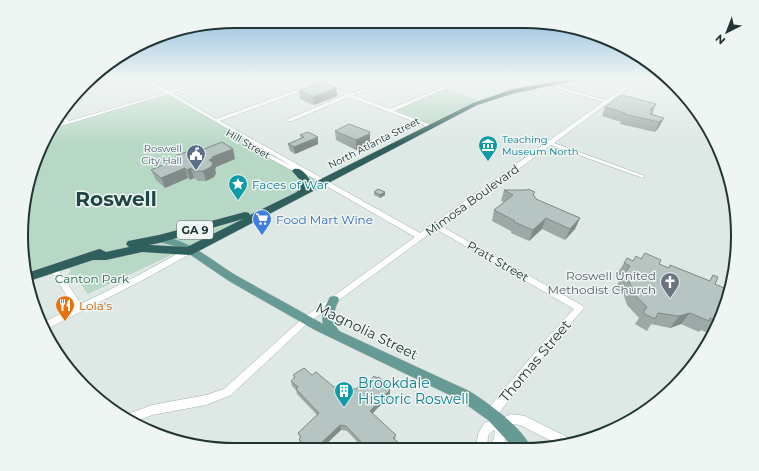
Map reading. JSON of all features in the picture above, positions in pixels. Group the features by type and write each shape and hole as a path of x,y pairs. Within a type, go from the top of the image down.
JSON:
{"highway":[{"name":"North Atlanta Street","path":"189,251 296,196 320,180 483,101"},
{"path":"296,196 306,181 297,171"},
{"name":"GA 9","path":"32,276 95,256 113,248 159,239 231,220 296,196"},
{"name":"GA 9","path":"95,256 106,256 142,248 189,251"}],"main road":[{"name":"Magnolia Street","path":"159,239 176,242 306,320 474,400 502,424 518,443"},
{"path":"334,300 328,311 327,317 329,325 338,336"}],"street":[{"path":"60,125 141,101"},
{"name":"Hill Street","path":"182,101 320,180"},
{"path":"217,120 271,101"},
{"path":"290,120 336,101"},
{"path":"365,101 431,127"},
{"path":"390,111 414,101"},
{"name":"Mimosa Boulevard","path":"135,417 152,410 206,400 226,392 306,320 606,102"},
{"name":"Hill Street","path":"185,103 194,112 284,164 320,180"},
{"path":"64,119 68,123"},
{"path":"550,143 642,176"},
{"path":"320,180 421,237"},
{"name":"Pratt Street","path":"436,226 580,308"},
{"path":"48,324 138,279 189,251"},
{"path":"53,268 79,308"},
{"name":"Thomas Street","path":"491,414 549,342 580,308"},
{"path":"481,443 486,429 490,426 502,424 512,419 521,420 560,440"},
{"path":"497,443 499,441 502,424"}],"green space":[{"name":"Canton Park","path":"142,101 182,101 230,131 321,181 189,247 88,294 74,275 68,275 71,271 65,264 32,274 28,249 28,222 32,195 44,156 60,125"},
{"path":"416,101 475,101 430,124 395,110"}],"building":[{"path":"614,101 645,101 656,104 650,110 653,112 650,114 664,118 659,122 624,114 625,113 605,107"},
{"path":"349,124 370,132 369,134 356,140 335,131"},
{"path":"308,132 318,137 294,147 288,144 304,137 300,135"},
{"path":"222,142 233,149 212,157 213,158 209,160 213,163 211,167 203,171 194,171 191,168 187,170 185,168 161,178 151,170 175,160 173,159 179,157 177,155 192,150 202,150"},
{"path":"378,189 385,192 380,195 374,192"},
{"path":"528,189 535,192 533,194 536,199 580,218 570,229 546,218 533,230 514,222 515,221 494,210 513,195 504,190"},
{"name":"Roswell United Methodist Church","path":"645,253 661,260 659,264 669,268 670,265 710,281 713,275 718,277 715,284 724,288 713,320 710,318 709,321 690,313 679,316 658,313 655,319 643,313 647,307 634,294 629,281 621,278 630,266 624,263 627,258 633,261 636,256 641,259"},
{"name":"Brookdale Historic Roswell","path":"304,368 312,375 316,372 334,387 356,389 366,379 369,381 374,376 377,378 379,377 390,390 370,411 396,435 393,438 398,442 362,443 346,426 340,425 321,443 303,443 299,439 301,437 298,433 319,413 296,389 298,387 291,381 295,377 293,375"}],"place":[{"name":"Teaching Museum North","path":"488,162"},
{"name":"Roswell City Hall","path":"196,171"},
{"name":"Faces of War","path":"238,201"},
{"name":"Food Mart Wine","path":"262,236"},
{"name":"Roswell United Methodist Church","path":"670,299"},
{"name":"Lola's","path":"65,322"},
{"name":"Brookdale Historic Roswell","path":"344,408"}],"district":[{"name":"Roswell","path":"116,199"}]}
